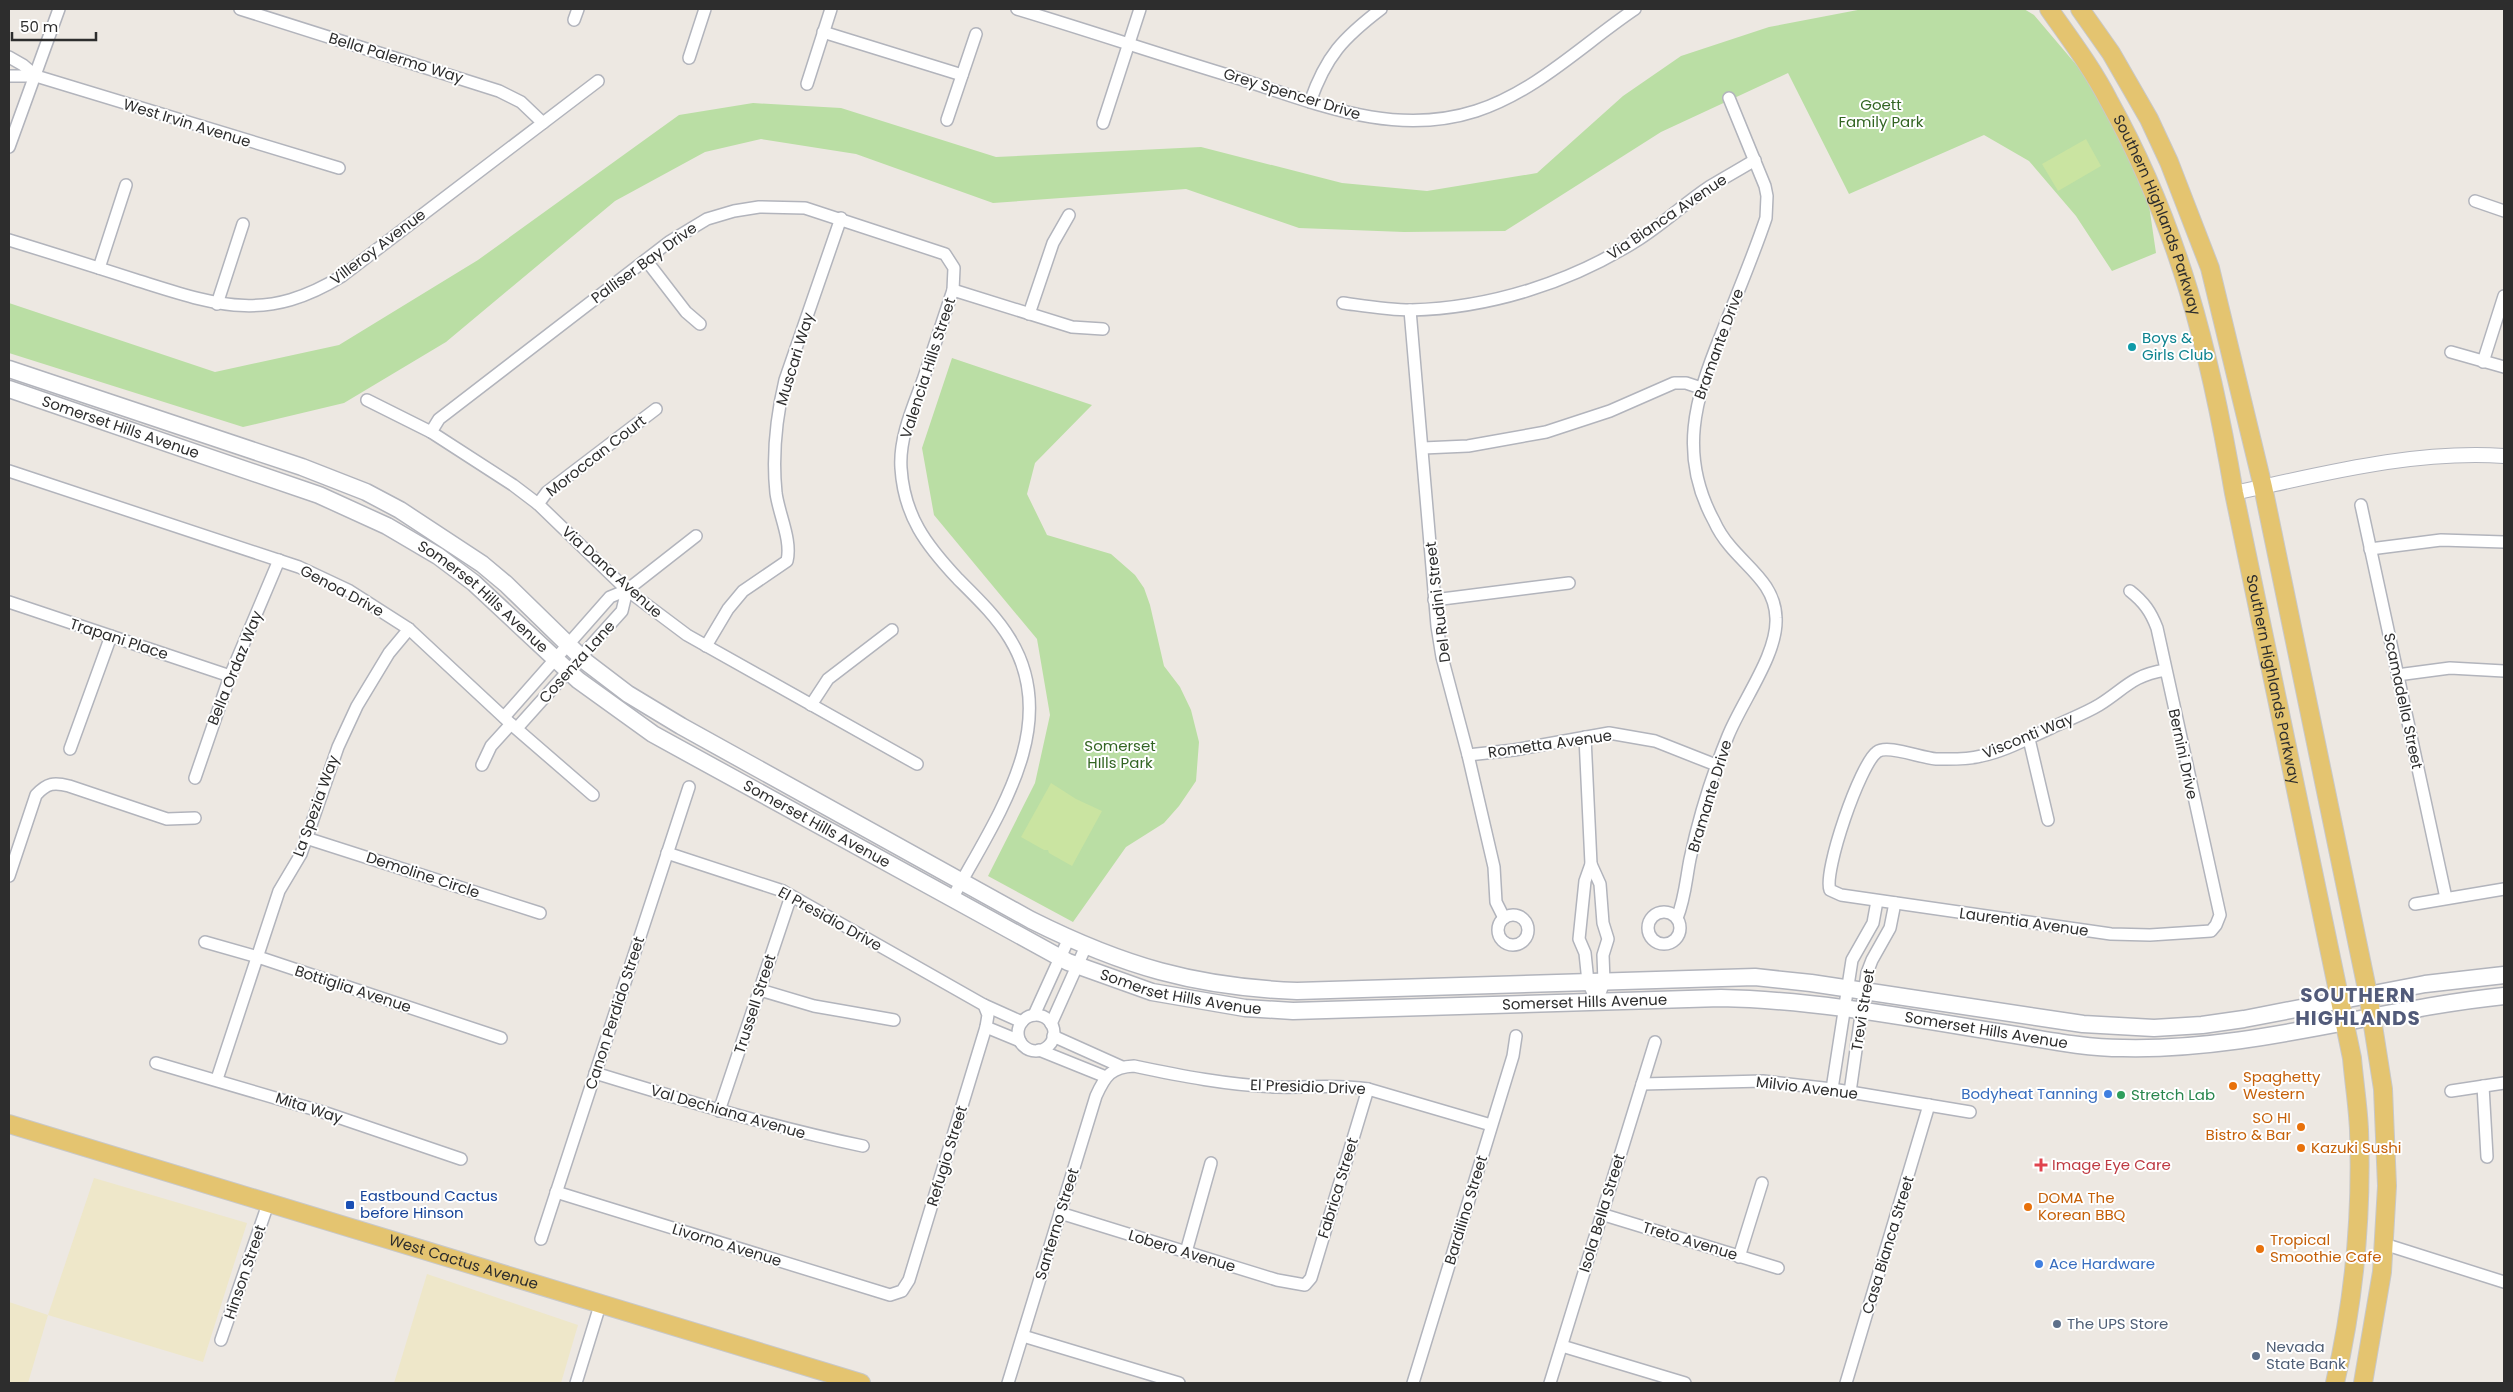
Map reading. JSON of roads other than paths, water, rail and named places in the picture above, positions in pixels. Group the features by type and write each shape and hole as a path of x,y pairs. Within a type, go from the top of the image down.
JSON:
{"main road":[{"name":"Southern Highlands Parkway","path":"2049,9 2108,99 2140,161 2166,221 2186,278 2205,346 2221,417 2234,492 2341,1000 2359,1129 2358,1220 2351,1291 2335,1383"},
{"name":"Southern Highlands Parkway","path":"2080,9 2111,53 2149,119 2193,222 2220,304 2263,487 2373,1017 2383,1089 2387,1142 2384,1244 2377,1311 2363,1383"},
{"name":"Somerset Hills Avenue","path":"9,369 302,466 366,492 424,524 482,564 506,584 581,657 606,678 652,709 962,882 1069,938 1133,964 1172,976 1239,987 1271,990 1754,977 1865,991 2056,1021 2132,1028 2202,1025 2267,1015 2368,994 2442,982 2504,975"},
{"name":"Somerset Hills Avenue","path":"9,390 281,481 355,509 413,541 467,578 568,672 596,695 653,734 1060,958 1152,992 1263,1010 1314,1011 1729,998 1796,1001 2053,1041 2122,1048 2204,1045 2442,1004 2504,996"},
{"path":"2053,1041 2056,1021"},
{"name":"West Cactus Avenue","path":"9,1124 268,1204 601,1302 861,1383"}],"street":[{"path":"9,147 60,9"},
{"name":"Bella Palermo Way","path":"240,9 499,91 521,102 543,123"},
{"path":"574,20 578,9"},
{"path":"690,58 705,9"},
{"path":"807,84 831,9"},
{"name":"Grey Spencer Drive","path":"1017,9 1310,102 1358,115 1408,122 1432,121 1477,110 1521,90 1544,76 1634,9"},
{"path":"1103,123 1140,9"},
{"path":"1310,102 1322,70 1337,48 1381,9"},
{"path":"823,32 962,75"},
{"path":"947,120 976,34"},
{"name":"West Irvin Avenue","path":"9,58 23,65 36,76"},
{"name":"West Irvin Avenue","path":"9,76 36,76 339,168"},
{"name":"Villeroy Avenue","path":"9,240 216,304 237,306 275,304 310,294 355,267 598,81"},
{"name":"Bramante Drive","path":"1677,918 1682,906 1690,859 1716,765 1742,706 1771,651 1777,627 1776,614 1769,590 1758,574 1729,545 1709,512 1701,492 1694,456 1694,421 1701,388 1766,218 1767,196 1755,160 1729,98"},
{"name":"Via Bianca Avenue","path":"1343,303 1410,310 1468,304 1567,277 1640,238 1709,188 1755,160"},
{"path":"99,268 126,185"},
{"path":"2475,201 2504,211"},
{"name":"Palliser Bay Drive","path":"431,432 439,419 646,260 689,229 707,219 734,210 759,207 805,208 937,250 951,261"},
{"path":"1029,314 1053,243 1069,215"},
{"name":"Muscari Way","path":"706,646 728,609 743,590 787,561 790,550 782,522 774,472 777,421 785,380 841,218"},
{"path":"216,304 243,224"},
{"path":"646,260 686,312 700,324"},
{"name":"Valencia Hills Street","path":"951,261 954,275 953,290 906,432 901,465 905,496 918,530 928,546 987,608 1011,641 1023,670 1029,706 1026,743 1016,777 952,899"},
{"path":"953,290 1072,327 1104,329"},
{"path":"2483,362 2504,296"},
{"name":"Del Rudini Street","path":"1410,310 1423,448 1434,600 1442,657 1468,755 1494,867 1496,902 1504,918"},
{"path":"2451,352 2504,367"},
{"path":"1423,448 1468,446 1546,432 1610,411 1674,383 1686,383 1701,388"},
{"name":"Via Dana Avenue","path":"367,400 431,432 473,457 538,504 627,590 659,616 706,646 917,764"},
{"name":"Moroccan Court","path":"538,504 547,492 656,409"},
{"path":"2234,492 2393,461 2484,455 2504,456"},
{"name":"Genoa Drive","path":"9,471 299,567 348,590 409,630 510,723 593,795"},
{"name":"Scamadella Street","path":"2361,505 2446,898"},
{"name":"Cosenza Lane","path":"482,764 491,746 510,723 555,659 610,597 627,590 696,536"},
{"path":"2370,549 2440,540 2504,542"},
{"name":"Bella Ordaz Way","path":"195,778 230,676 279,560"},
{"path":"1434,600 1569,583"},
{"name":"Cosenza Lane","path":"510,723 568,672 622,611 627,590"},
{"name":"Bernini Drive","path":"2130,591 2142,601 2151,613 2157,628 2220,915 2216,925"},
{"name":"Trapani Place","path":"9,602 230,676"},
{"name":"La Spezia Way","path":"217,1079 279,891 301,854 338,747 357,706 389,653 409,630"},
{"path":"811,705 828,679 892,630"},
{"path":"70,749 111,636"},
{"path":"2397,675 2450,668 2504,671"},
{"name":"Visconti Way","path":"1830,890 1830,874 1842,824 1872,756 1879,750 1891,750 1934,759 1959,759 1981,756 2029,739 2099,705 2131,680 2146,674 2165,670"},
{"name":"Rometta Avenue","path":"1468,755 1514,750 1609,733 1641,737 1716,765"},
{"path":"1585,737 1591,864 1600,884 1603,923 1608,939 1596,982"},
{"path":"2029,739 2048,820"},
{"path":"9,876 36,795 45,785 56,783 69,786 167,820 195,818"},
{"name":"Canon Perdido Street","path":"541,1239 689,787"},
{"name":"Demoline Circle","path":"306,838 540,913"},
{"name":"El Presidio Drive","path":"667,853 761,882 790,896 986,1016 1020,1041"},
{"path":"1591,864 1585,881 1579,939 1596,982 1597,1002"},
{"path":"2415,904 2504,889"},
{"name":"Laurentia Avenue","path":"1830,890 1841,895 1877,901 2111,934 2150,935 2204,932 2212,931 2216,925"},
{"name":"Trussell Street","path":"720,1112 790,896"},
{"name":"Trevi Street","path":"1832,1089 1852,960 1873,923 1877,901"},
{"name":"Trevi Street","path":"1850,1092 1869,966 1890,928 1896,903"},
{"path":"1069,938 1034,1015 1022,1022 1018,1030 1020,1041 1028,1048 1040,1050 1050,1044 1053,1036 1051,1024 1086,946"},
{"name":"Bottiglia Avenue","path":"205,942 258,957 500,1038"},
{"path":"760,990 814,1006 882,1020 894,1020"},
{"path":"1034,1015 1045,1018 1051,1024"},
{"name":"El Presidio Drive","path":"986,1016 1022,1022"},
{"name":"Refugio Street","path":"899,1294 909,1280 986,1016"},
{"name":"El Presidio Drive","path":"1053,1036 1114,1071"},
{"name":"Bardilino Street","path":"1412,1383 1513,1056 1516,1036"},
{"name":"Isola Bella Street","path":"1550,1383 1655,1042"},
{"name":"El Presidio Drive","path":"1040,1050 1114,1071 1134,1066 1223,1083 1277,1087 1348,1086 1368,1089 1491,1125"},
{"name":"Mita Way","path":"156,1063 217,1079 461,1159"},
{"name":"Santerno Street","path":"1008,1383 1096,1096 1114,1071"},
{"name":"Val Dechiana Avenue","path":"595,1073 720,1112 798,1133 863,1146"},
{"name":"Milvio Avenue","path":"1642,1084 1763,1081 1832,1089 1970,1112"},
{"path":"2451,1091 2504,1083"},
{"path":"2483,1086 2487,1157"},
{"name":"Fabrica Street","path":"1305,1285 1311,1278 1368,1089"},
{"name":"Casa Bianca Street","path":"1846,1383 1929,1106"},
{"path":"1186,1252 1211,1163"},
{"path":"1739,1257 1762,1183"},
{"name":"Livorno Avenue","path":"556,1192 882,1293 899,1294"},
{"name":"Hinson Street","path":"221,1340 268,1204"},
{"name":"Lobero Avenue","path":"1060,1214 1294,1285 1305,1285"},
{"name":"Treto Avenue","path":"1601,1214 1778,1268"},
{"path":"2384,1244 2504,1282"},
{"path":"576,1383 601,1302"},
{"path":"1023,1336 1179,1383"},
{"path":"1562,1346 1685,1383"}],"place":[{"name":"Boys & Girls Club","path":"2132,347"},
{"name":"Spaghetty Western","path":"2233,1086"},
{"name":"Bodyheat Tanning","path":"2108,1094"},
{"name":"Stretch Lab","path":"2121,1095"},
{"name":"SO HI Bistro & Bar","path":"2301,1127"},
{"name":"Kazuki Sushi","path":"2301,1148"},
{"name":"Image Eye Care","path":"2041,1165"},
{"name":"Eastbound Cactus before Hinson","path":"350,1205"},
{"name":"DOMA The Korean BBQ","path":"2028,1207"},
{"name":"Tropical Smoothie Cafe","path":"2260,1249"},
{"name":"Ace Hardware","path":"2039,1264"},
{"name":"The UPS Store","path":"2057,1324"},
{"name":"Nevada State Bank","path":"2256,1356"}],"district":[{"name":"SOUTHERN HIGHLANDS","path":"2358,1006"}],"park label":[{"name":"Goett Family Park","path":"1881,114"},
{"name":"Somerset HIlls Park","path":"1120,754"}]}
